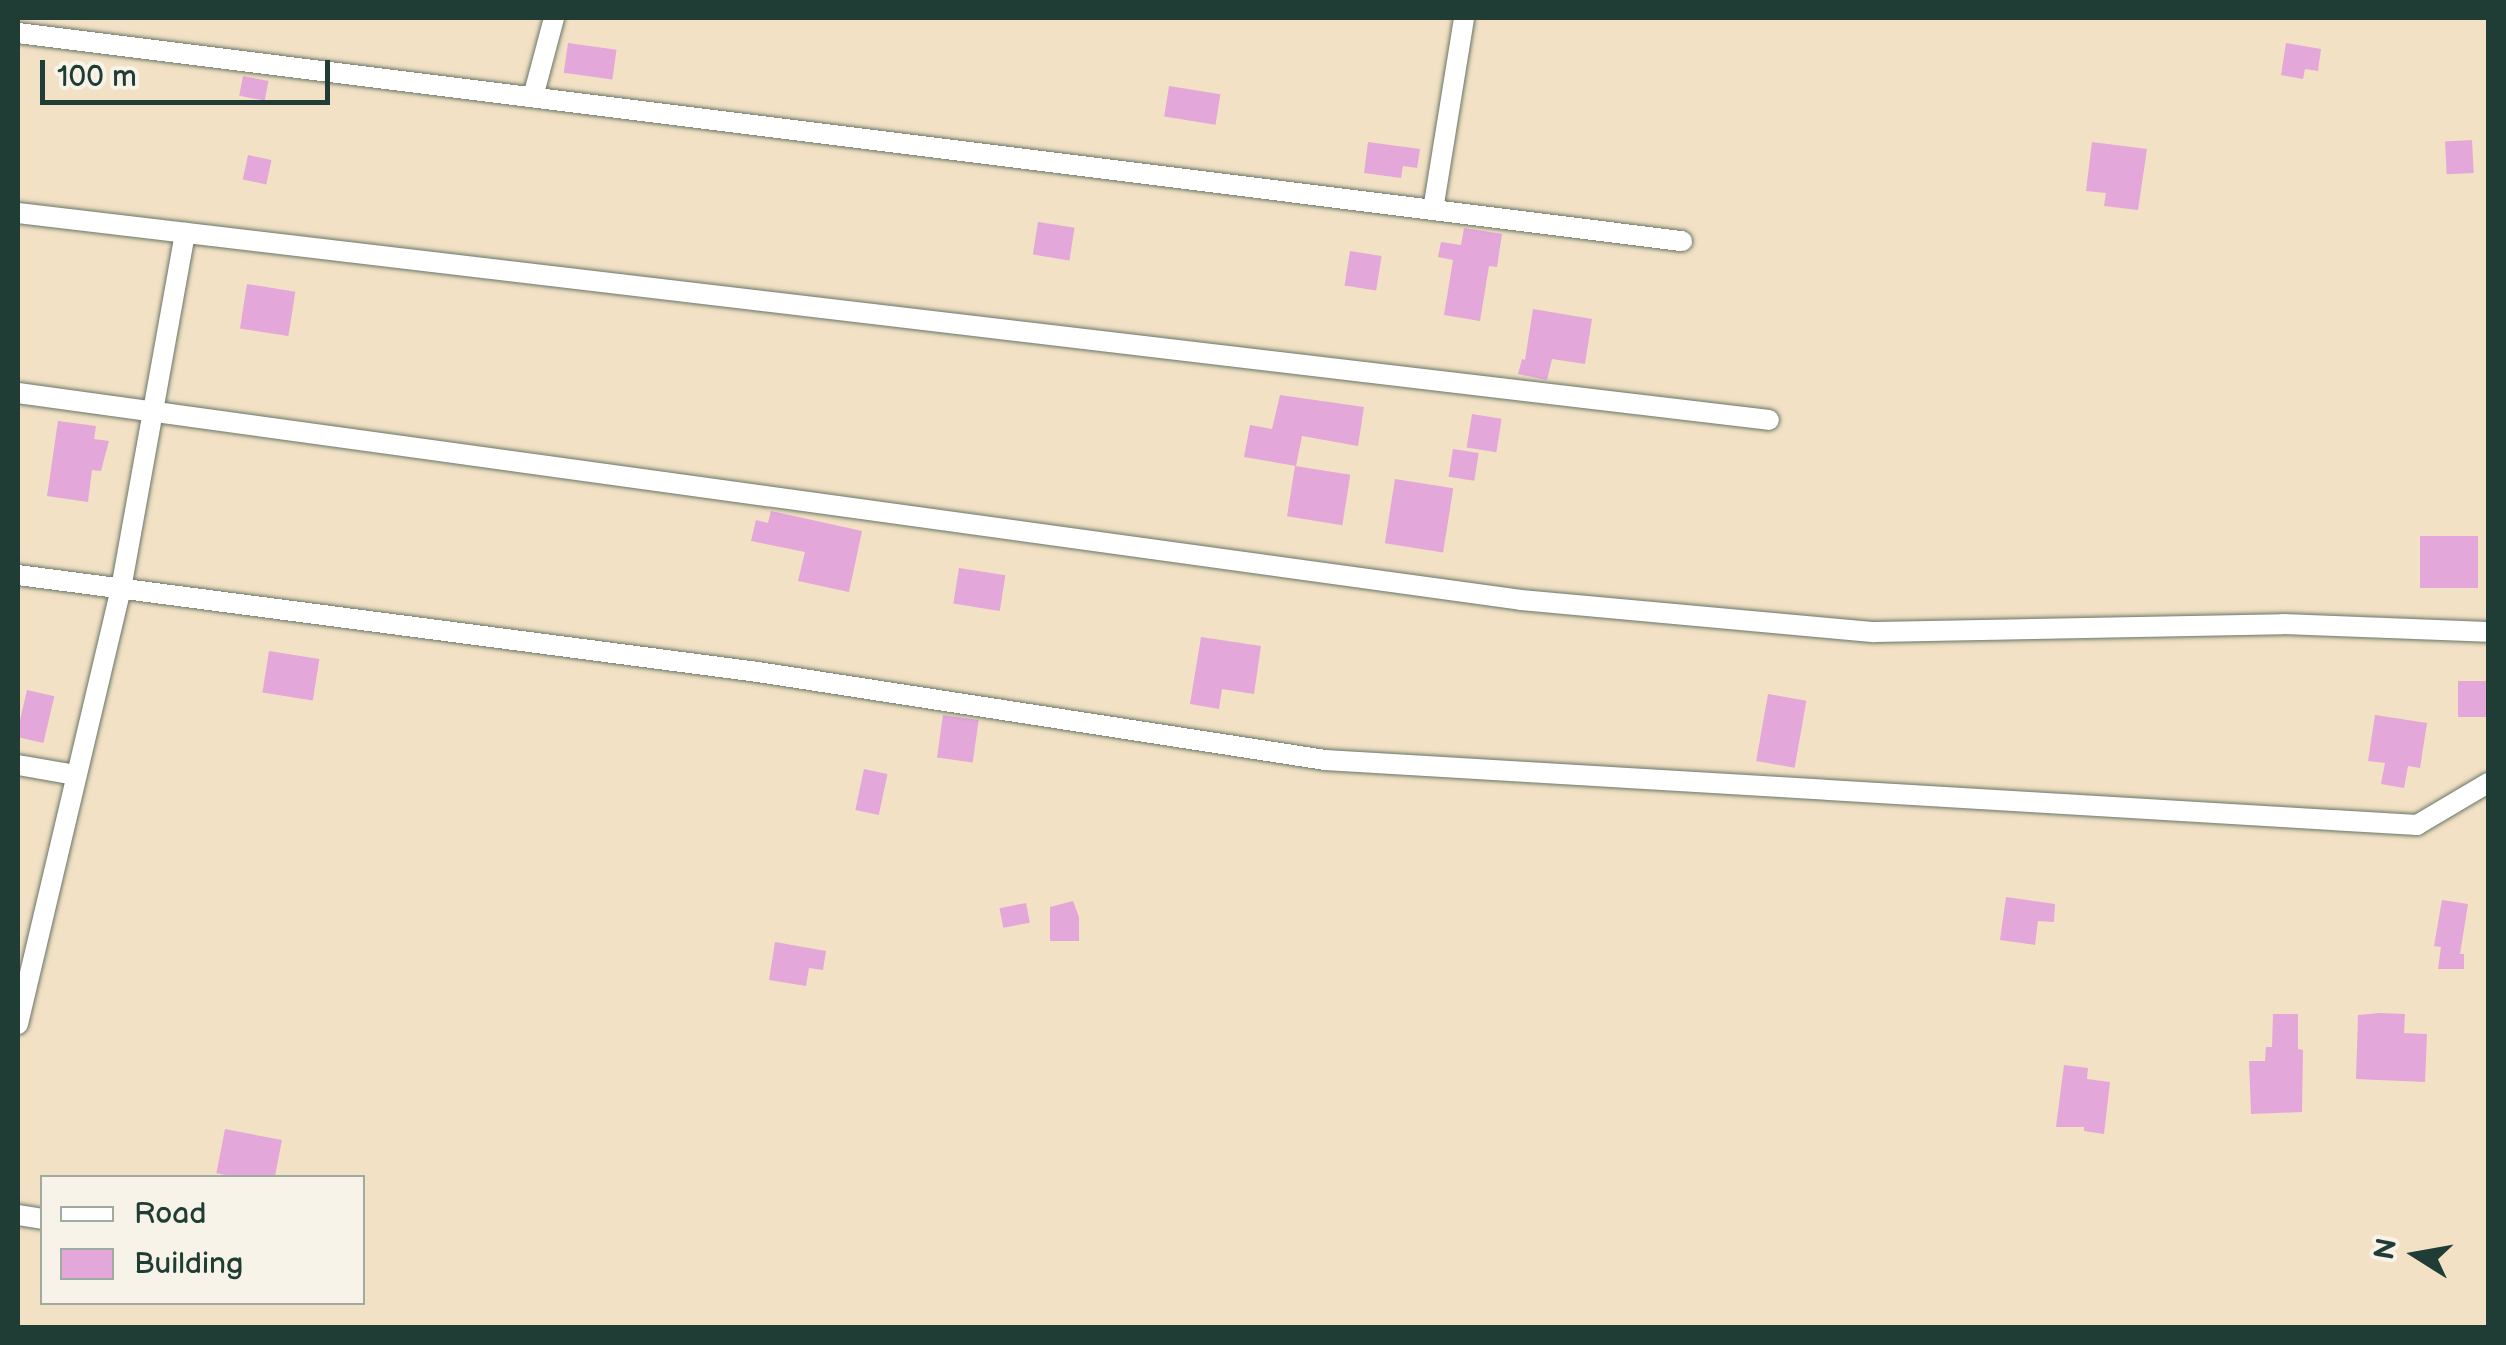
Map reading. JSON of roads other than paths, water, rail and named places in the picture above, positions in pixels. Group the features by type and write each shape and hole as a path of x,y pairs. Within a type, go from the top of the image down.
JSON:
{"street":[{"path":"533,98 554,18"},
{"path":"1433,210 1464,18"},
{"path":"18,33 1682,241"},
{"path":"18,213 1769,420"},
{"path":"18,1024 26,953 76,775 121,589 185,233"},
{"path":"18,393 1521,600 1875,632 2283,624 2488,632"},
{"path":"18,575 758,672 1325,760 2417,825 2488,782"},
{"path":"18,765 76,775"}]}
